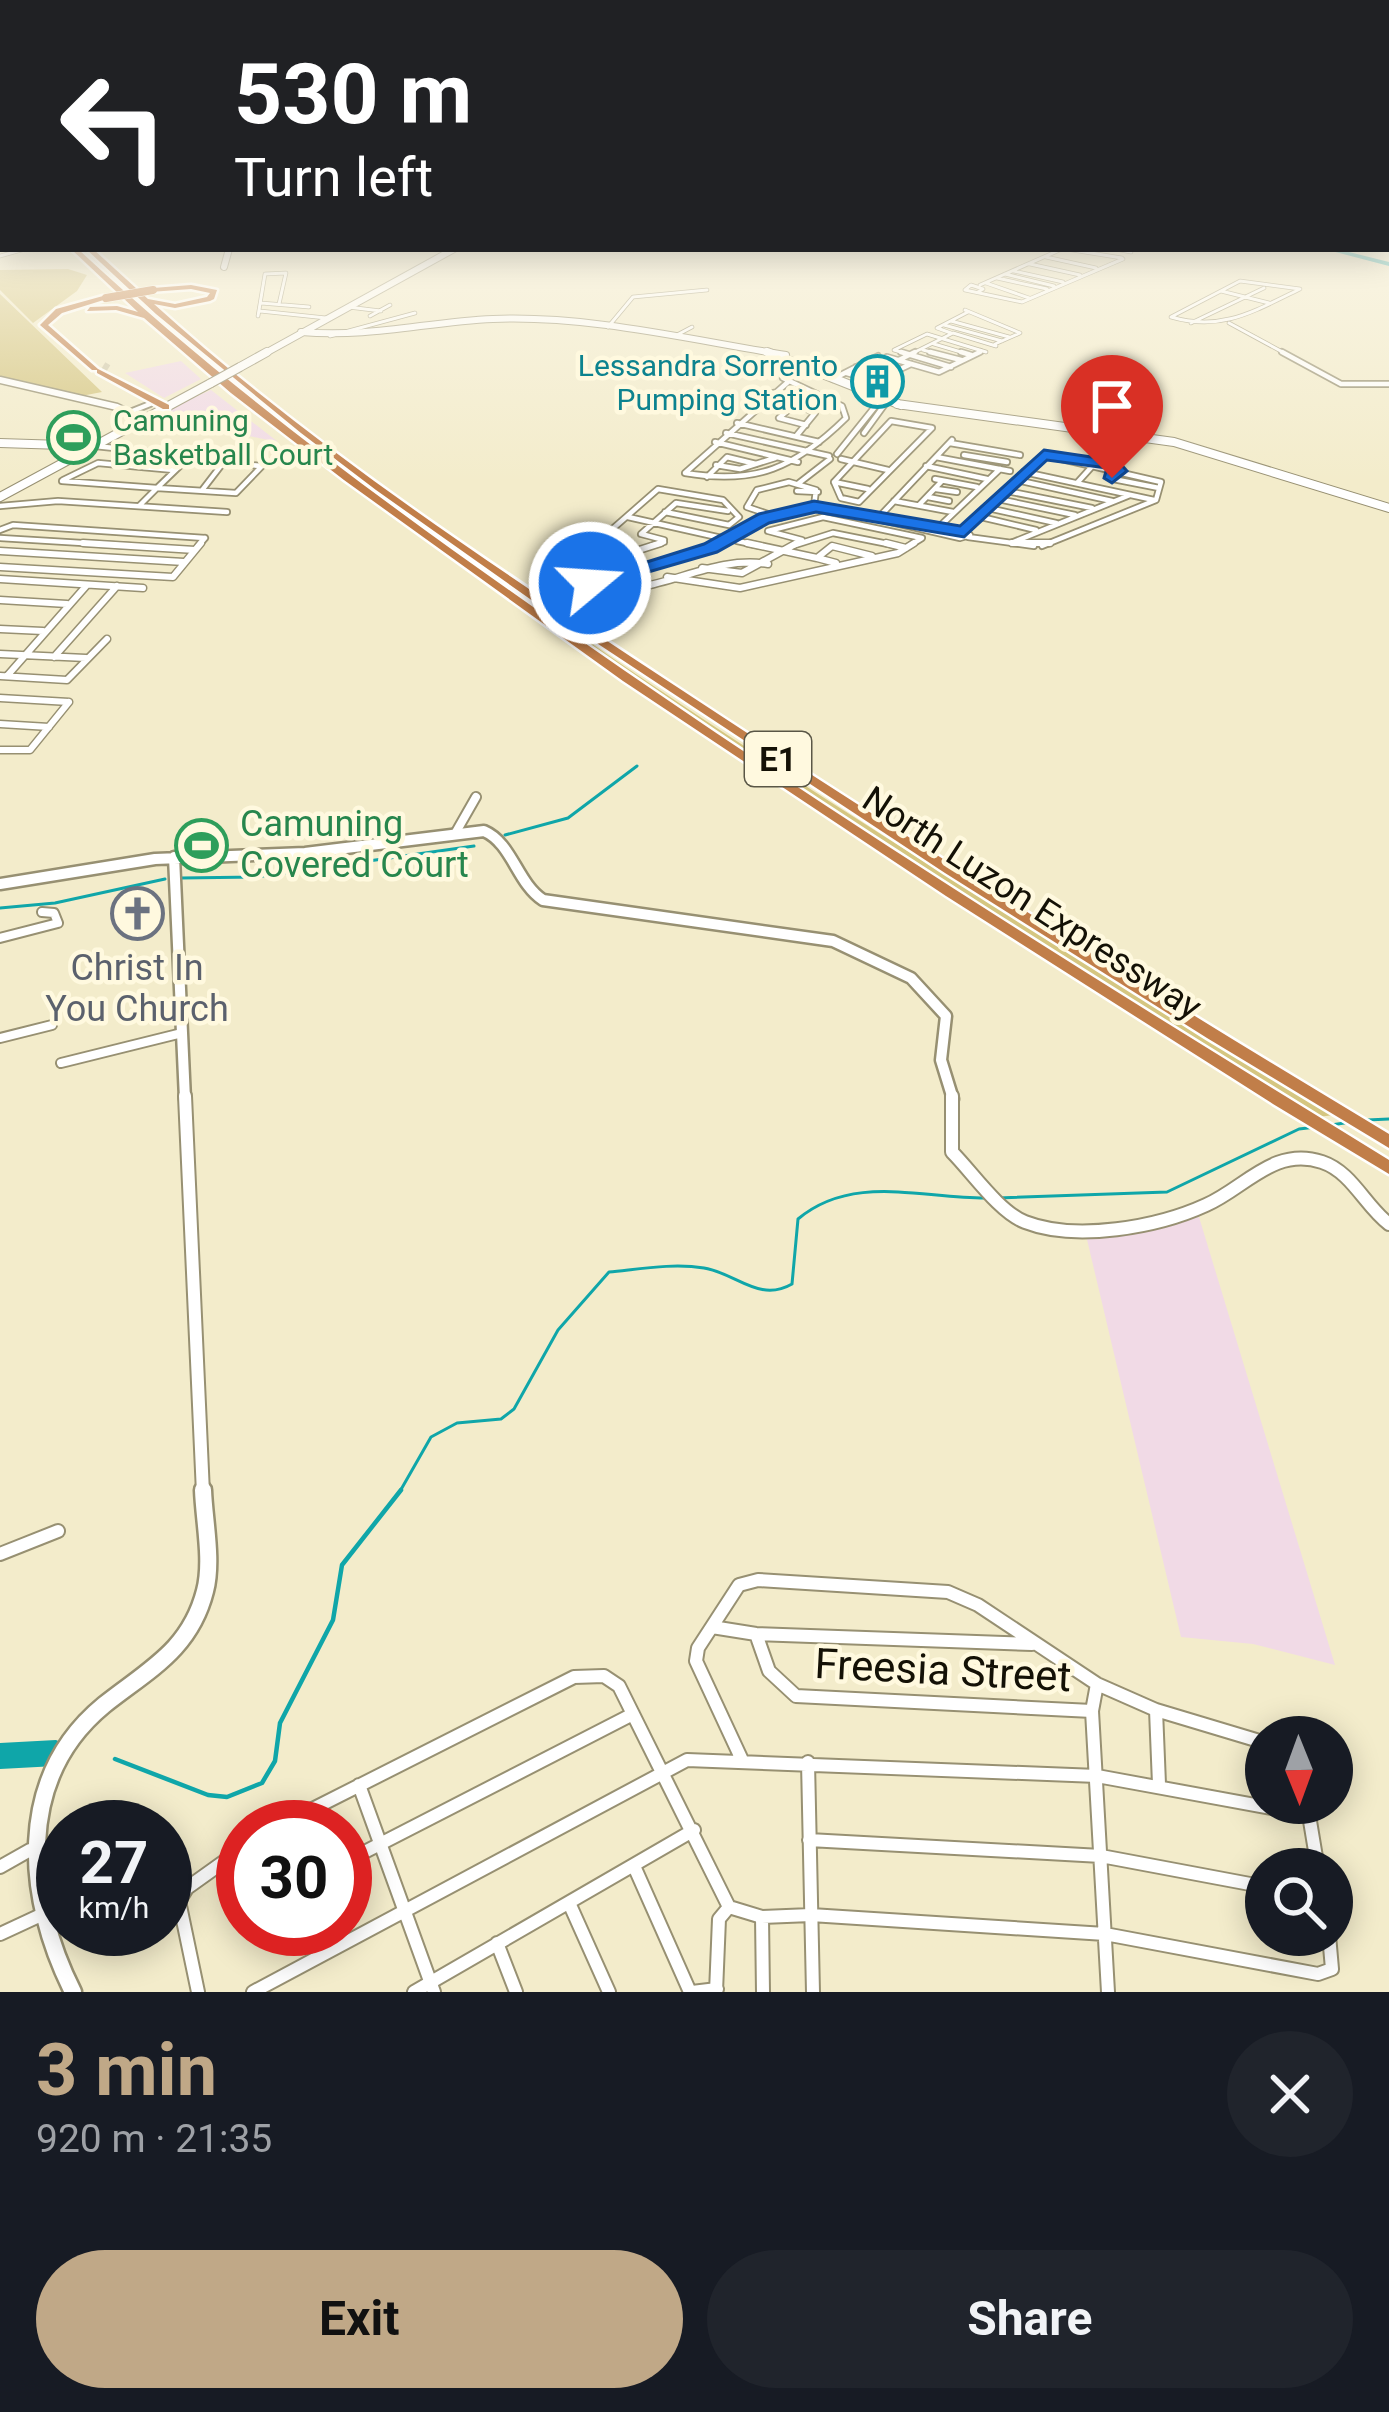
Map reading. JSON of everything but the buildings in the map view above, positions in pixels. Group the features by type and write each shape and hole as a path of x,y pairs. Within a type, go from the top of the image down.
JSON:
{"highway":[{"path":"76,296 43,319 47,330 160,404"},
{"path":"47,330 59,311 118,296"},
{"name":"North Luzon Expressway","path":"124,296 368,494 585,649 1043,953 1389,1168"},
{"name":"North Luzon Expressway","path":"140,296 384,490 602,643 1078,952 1389,1142"},
{"path":"140,296 169,306 210,299"},
{"path":"184,335 181,316 212,296"},
{"path":"47,330 58,317 92,309 127,309 150,320"}],"main road":[{"path":"2,502 130,427 160,404 211,383 368,296"},
{"path":"301,332 364,337 464,325 608,327 674,336 805,361 882,403 1174,442 1389,508"},
{"path":"141,420 160,404"},
{"path":"0,443 95,446"}],"street":[{"path":"262,296 259,313 326,318"},
{"path":"279,304 281,296"},
{"path":"608,327 633,297 644,296"},
{"path":"1006,296 1021,303 1034,296"},
{"path":"1024,296 1030,298"},
{"path":"1211,296 1171,317 1190,323 1228,323 1285,296"},
{"path":"1241,296 1270,303"},
{"path":"1190,323 1245,297"},
{"path":"261,303 313,308 302,315"},
{"path":"370,316 390,305"},
{"path":"1192,306 1239,318"},
{"path":"346,307 381,311"},
{"path":"967,311 1022,334 995,345 937,328 950,322 967,311"},
{"path":"388,322 401,313"},
{"path":"330,336 349,325 388,322 415,313"},
{"path":"950,322 1011,338"},
{"path":"950,322 1003,341"},
{"path":"1228,323 1332,380 1389,384"},
{"path":"968,338 1001,324"},
{"path":"674,336 692,327"},
{"path":"834,378 878,356 939,372 951,367 962,361 985,351 925,334 894,350 951,367"},
{"path":"898,360 953,334"},
{"path":"932,344 973,356"},
{"path":"920,349 962,361"},
{"path":"866,361 898,370"},
{"path":"847,373 874,381 911,364"},
{"path":"856,367 887,375"},
{"path":"0,380 130,412 141,420"},
{"path":"786,380 848,410 811,453 787,472 743,483 683,470 773,392 786,380"},
{"path":"773,392 815,412 796,436"},
{"path":"796,403 778,418 807,425"},
{"path":"798,487 836,457 882,403"},
{"path":"130,412 160,404"},
{"path":"893,420 932,428 859,502 846,501 834,482 893,420"},
{"path":"737,423 821,442"},
{"path":"882,430 899,433"},
{"path":"726,433 890,470"},
{"path":"873,440 888,443"},
{"path":"881,518 892,500 950,441 1017,454 940,526"},
{"path":"715,442 800,462"},
{"path":"95,446 152,452"},
{"path":"971,447 963,456 1010,471"},
{"path":"862,452 876,455"},
{"path":"665,512 729,525 739,517 792,516 814,506 954,534 1040,547 1156,500 1160,482 1096,462 1044,455 966,535"},
{"path":"706,477 716,465 758,464 776,457"},
{"path":"934,457 1003,465"},
{"path":"1052,477 1069,458"},
{"path":"139,506 160,487 175,470 188,460 262,466 243,491 202,490 160,487 62,481 98,463 175,470"},
{"path":"202,490 224,462"},
{"path":"1077,483 1096,462"},
{"path":"925,466 987,479"},
{"path":"1024,472 1156,500"},
{"path":"903,474 916,477"},
{"path":"867,477 880,481"},
{"path":"919,505 938,480 979,487"},
{"path":"1016,480 1114,501"},
{"path":"834,482 870,490"},
{"path":"755,516 747,507 748,496 778,483 818,492 814,506"},
{"path":"731,512 723,500 663,488 562,575 621,595 738,556 770,564"},
{"path":"935,488 957,493"},
{"path":"1007,490 1094,508"},
{"path":"1010,544 1130,494"},
{"path":"926,496 949,501"},
{"path":"998,499 1076,515"},
{"path":"892,500 953,512"},
{"path":"2,502 226,512"},
{"path":"572,563 592,566 664,542 640,534 678,502 739,517"},
{"path":"988,508 1057,523"},
{"path":"747,529 755,516"},
{"path":"628,517 837,564"},
{"path":"667,577 737,588 876,557 908,548 922,538 823,517 768,531 802,540"},
{"path":"979,517 1038,530"},
{"path":"579,593 731,540 765,518"},
{"path":"0,534 13,525 204,537 170,577 0,567"},
{"path":"52,571 90,530"},
{"path":"702,568 732,573 770,564 802,540 828,532 908,548"},
{"path":"0,534 195,550"},
{"path":"817,557 832,546 876,557"},
{"path":"0,550 185,562"},
{"path":"0,579 143,587"},
{"path":"3,676 88,584"},
{"path":"54,657 118,585"},
{"path":"0,600 69,604"},
{"path":"0,628 44,632"},
{"path":"3,676 67,680 106,639"},
{"path":"0,654 88,658"},
{"path":"0,698 69,702 30,750 0,750"},
{"path":"0,724 49,727"},
{"path":"456,832 476,796"},
{"path":"0,884 174,857 305,853 456,832 496,836 530,892 554,904 833,941 911,978 936,999 946,1016 941,1060 954,1101 947,1134 952,1152 1021,1221 1102,1226 1161,1220 1207,1206 1260,1166 1306,1159 1340,1172 1389,1225"},
{"path":"36,1885 30,1850 36,1810 55,1770 96,1712 163,1666 179,1647 207,1586 174,857"},
{"path":"0,938 58,923 54,913 42,912"},
{"path":"0,1038 52,1025"},
{"path":"61,1063 184,1033"},
{"path":"0,1554 58,1531"},
{"path":"742,1760 696,1661 739,1586 758,1580 948,1592 978,1605 1097,1684 1156,1710 1245,1737"},
{"path":"712,1627 756,1634 1034,1644"},
{"name":"Freesia Street","path":"756,1634 758,1649 782,1690 796,1696 1091,1711"},
{"path":"330,1800 574,1677 612,1679 694,1830 729,1907 762,1918 812,1915 1105,1934 1318,1974 1332,1969 1331,1956"},
{"path":"1097,1684 1091,1711 1108,1992"},
{"path":"1156,1710 1160,1784"},
{"path":"372,1846 633,1714"},
{"path":"253,1992 688,1760 1097,1776 1245,1798"},
{"path":"808,1762 813,1992 824,1992"},
{"path":"359,1785 407,1907 432,1987"},
{"path":"414,1992 432,1987 497,1943 694,1830"},
{"path":"809,1840 1101,1856 1245,1883"},
{"path":"0,1867 30,1850"},
{"path":"634,1866 691,1992 717,1990 719,1919 729,1907"},
{"path":"198,1992 179,1901 188,1888 216,1868"},
{"path":"570,1904 609,1992"},
{"path":"0,1934 36,1917"},
{"path":"762,1918 763,1992"},
{"path":"497,1943 516,1992"},
{"path":"53,1956 73,1992"}],"shaded area":[{"path":"2,296 102,392 76,397 0,379"},
{"path":"6,296 70,296 33,323"},
{"path":"181,361 201,379 164,398 125,373"},
{"path":"243,385 504,583 639,676 915,856 1334,1115 1318,1117 767,766 497,581 234,387"},
{"path":"211,390 278,442 152,416"},
{"path":"1199,1217 1335,1665 1253,1644 1181,1637 1085,1231 1137,1231"}],"waterway":[{"path":"505,835 568,818 637,766"},
{"path":"181,878 256,877 474,846"},
{"path":"0,908 55,903 165,879"},
{"path":"1367,1120 1389,1119"},
{"path":"1331,1125 1351,1122"},
{"path":"998,1198 1167,1192 1299,1129 1316,1127"},
{"path":"400,1491 431,1437 457,1423 501,1419 514,1409 558,1330 609,1272 692,1267 716,1271 758,1289 780,1289 792,1284 798,1219 819,1205 865,1192 988,1198"},
{"path":"115,1759 208,1795 227,1797 262,1783 275,1761 280,1723 333,1620 342,1565 400,1491"},
{"path":"0,1756 56,1753"}],"tunnel":[{"path":"103,366 108,369"}],"place":[{"name":"Lessandra Sorrento Pumping Station","path":"877,382"},
{"name":"Camuning Basketball Court","path":"74,437"},
{"name":"Camuning Covered Court","path":"201,845"},
{"name":"Christ In You Church","path":"137,913"}],"route":[{"path":"590,583 711,548 765,518 792,516 814,506 954,534 964,532 1044,455 1112,464 1118,471 1112,478"}]}
